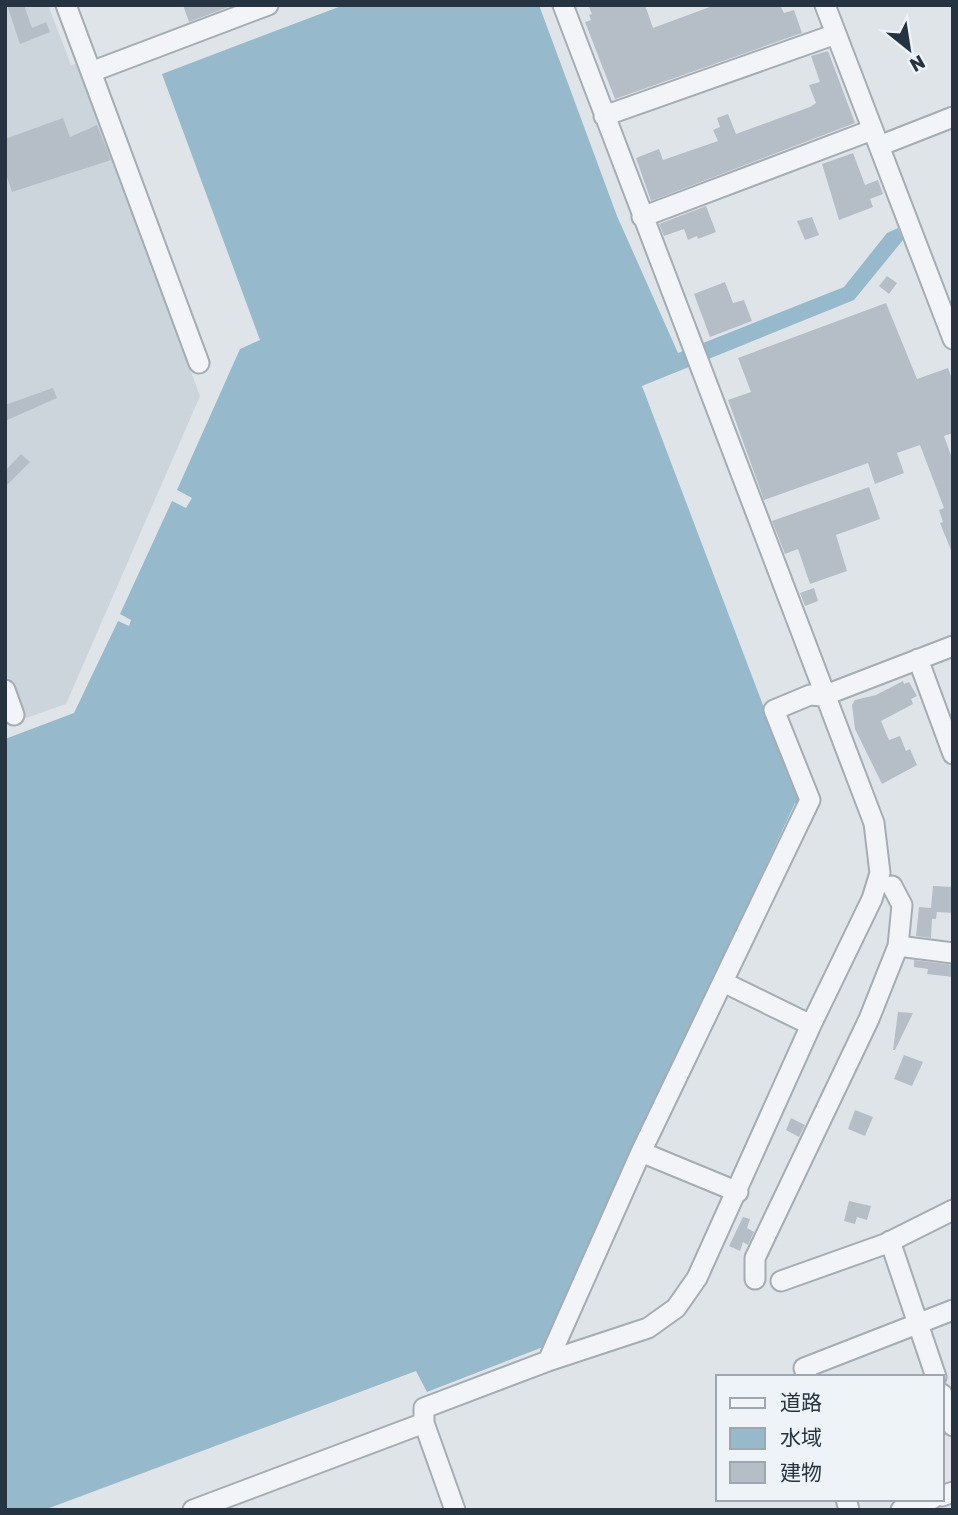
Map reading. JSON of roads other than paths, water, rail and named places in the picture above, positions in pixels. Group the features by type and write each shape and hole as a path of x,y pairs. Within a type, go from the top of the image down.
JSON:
{"street":[{"path":"66,5 199,363"},
{"path":"91,72 268,5"},
{"path":"193,1510 424,1416 548,1361 648,1328 676,1308 697,1278 738,1192 811,1025 872,900 880,873 874,824 823,696 563,5"},
{"path":"825,5 953,339"},
{"path":"604,116 835,34"},
{"path":"642,217 876,138 953,117"},
{"path":"548,1361 641,1152 810,800 774,710 810,695 823,696 953,646"},
{"path":"918,659 953,754"},
{"path":"5,690 14,715"},
{"path":"755,1279 755,1258 869,1019 898,946 902,905 892,886"},
{"path":"898,946 953,953"},
{"path":"723,982 811,1025"},
{"path":"641,1152 738,1192"},
{"path":"781,1281 890,1241 953,1210"},
{"path":"890,1241 935,1375"},
{"path":"806,1375 804,1368 953,1310"},
{"path":"944,1400 953,1426"},
{"path":"424,1416 456,1510"},
{"path":"901,1510 926,1501"}],"water":[{"path":"344,5 539,5 617,216 678,353 844,287 887,233 898,228 903,240 854,300 642,386 796,792 803,794 799,804 795,803 543,1347 427,1392 416,1371 44,1510 5,1510 5,739 74,713 118,621 129,626 131,620 120,614 172,501 186,508 192,498 177,490 240,349 260,340 162,74"}]}
